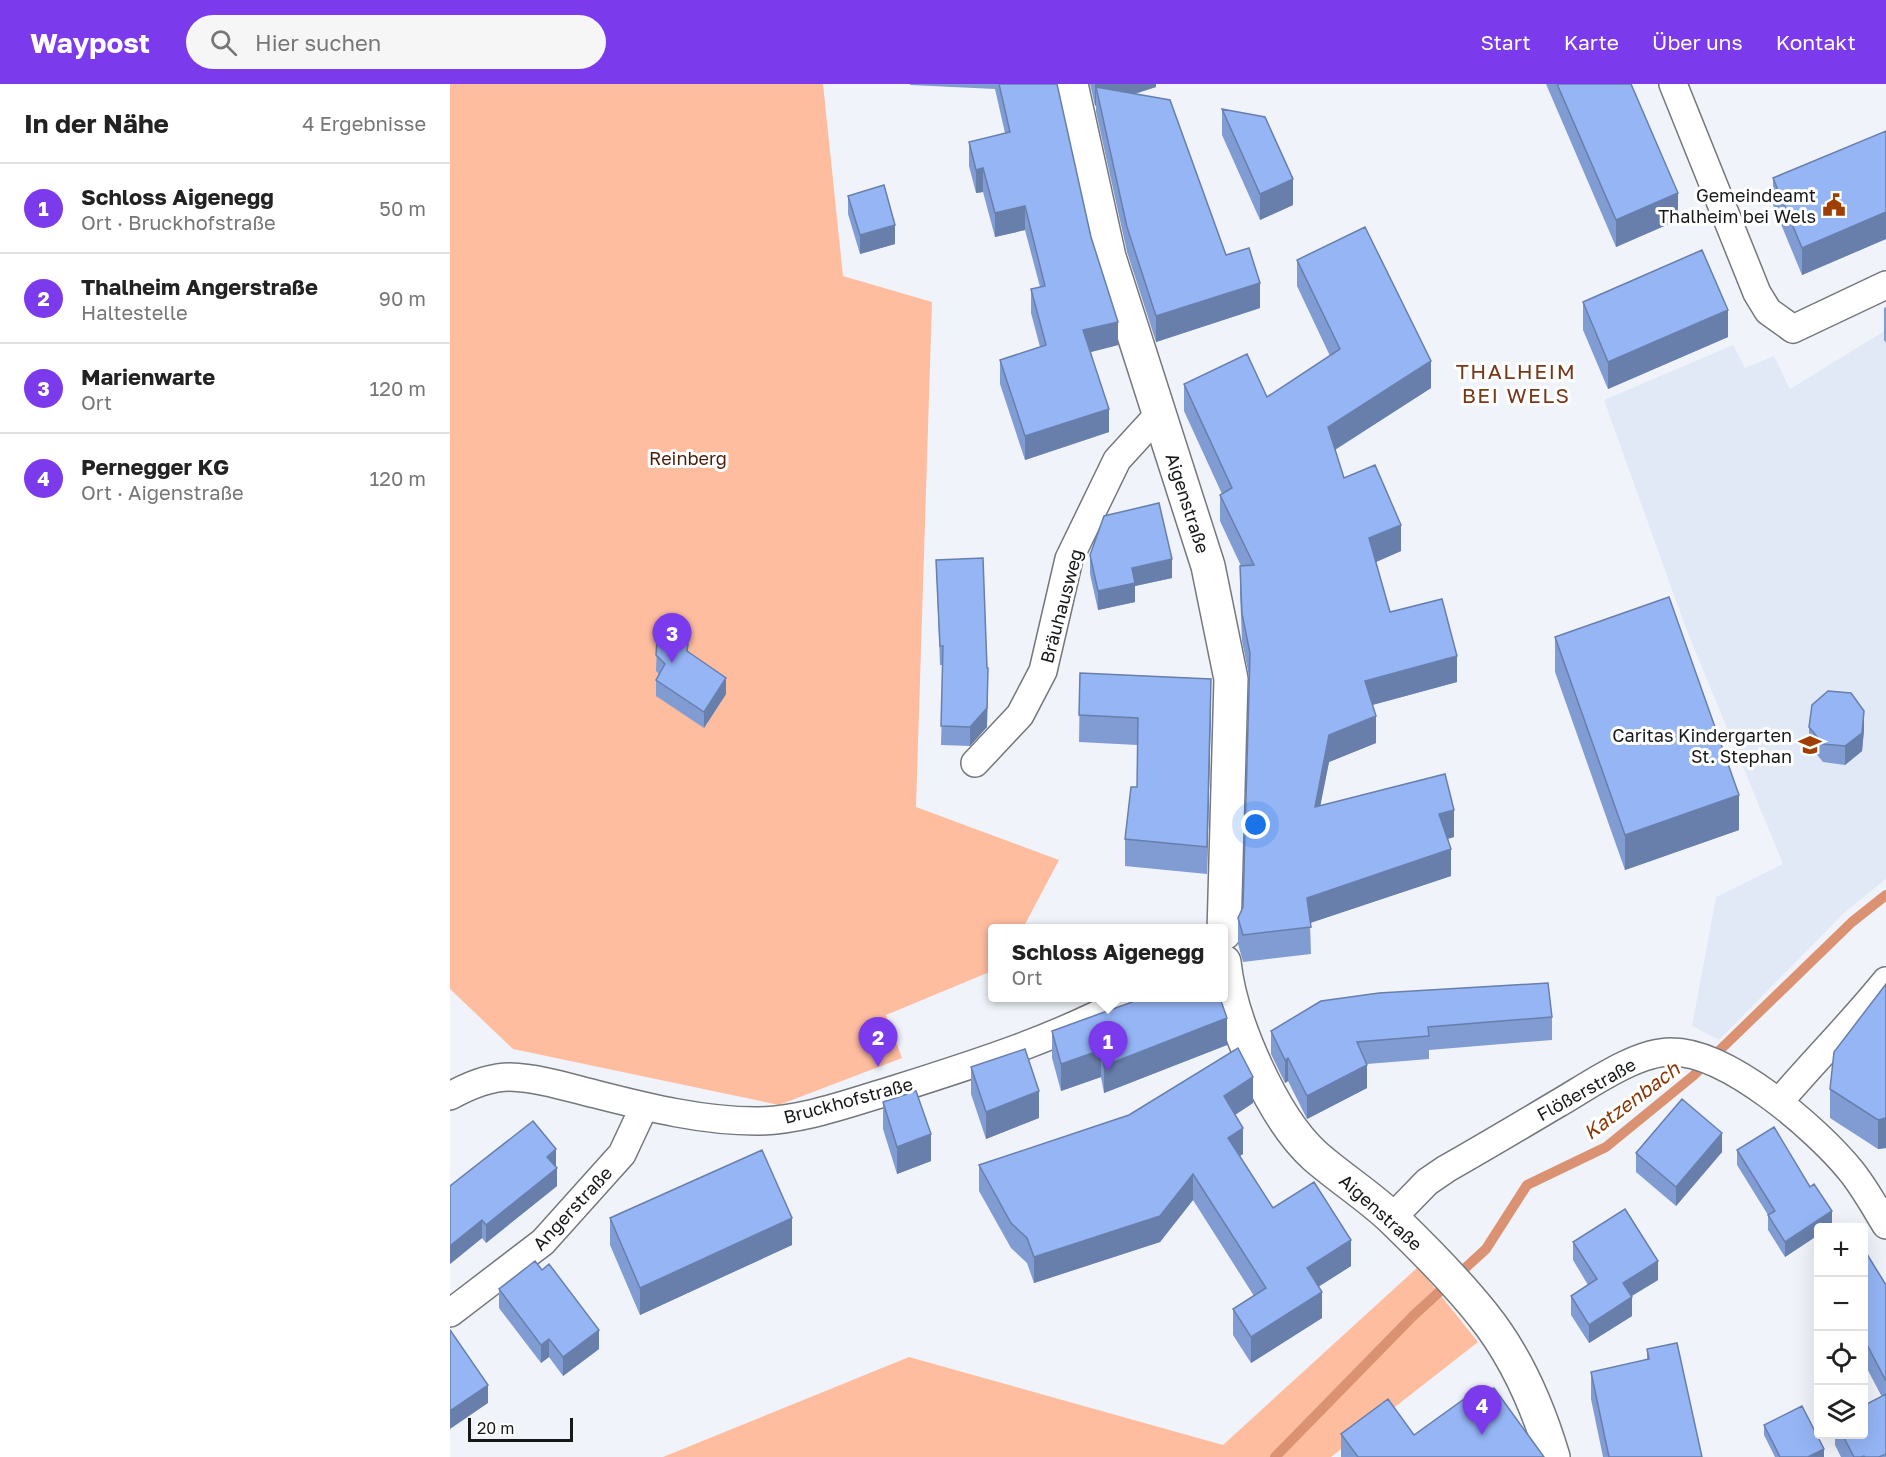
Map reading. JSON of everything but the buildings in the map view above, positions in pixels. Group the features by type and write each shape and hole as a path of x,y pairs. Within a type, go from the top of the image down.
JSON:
{"street":[{"name":"Aigenstraße","path":"1071,84 1109,256 1208,566 1231,679 1224,924"},
{"path":"1673,84 1757,293 1768,311 1793,329 1886,285"},
{"name":"Bräuhausweg","path":"975,763 1020,715 1043,671 1069,559 1117,459 1159,414"},
{"path":"1779,1102 1814,1060 1862,1011 1886,981"},
{"name":"Aigenstraße","path":"1228,990 1234,1014 1261,1075 1296,1137 1315,1156 1392,1218 1484,1316 1512,1358 1533,1399 1553,1457"},
{"name":"Bruckhofstraße","path":"450,1096 482,1081 508,1077 554,1084 644,1107 707,1118 757,1121 797,1116 852,1103 1033,1044 1072,1028 1122,1002"},
{"name":"Flößerstraße","path":"1392,1218 1427,1182 1616,1070 1653,1055 1672,1052 1711,1062 1779,1102 1851,1170 1886,1225"},
{"name":"Angerstraße","path":"450,1313 543,1242 622,1154 644,1107"}],"shaded area":[{"name":"Caritas Kindergarten St. Stephan","path":"1886,330 1886,879 1845,912 1719,1040 1692,1026 1716,897 1783,864 1685,626 1604,400 1733,345 1745,368 1774,356 1790,389"}],"green space":[{"name":"Reinberg","path":"450,84 823,84 843,276 932,302 916,807 1059,860 1025,924 988,924 988,973 886,1015 902,1058 779,1105 513,1049 450,989"},
{"path":"1418,1267 1478,1342 1331,1457 663,1457 909,1357 1223,1445"}],"waterway":[{"name":"Katzenbach","path":"1275,1457 1413,1316 1486,1249 1527,1185 1606,1147 1693,1076 1852,922 1886,895"}],"place":[{"name":"Gemeindeamt Thalheim bei Wels","path":"1834,205"},
{"name":"Marienwarte","path":"672,663"},
{"name":"Caritas Kindergarten St. Stephan","path":"1810,745"},
{"name":"Thalheim Angerstraße","path":"878,1067"},
{"name":"Schloss Aigenegg","path":"1108,1071"},
{"name":"Pernegger KG","path":"1482,1435"}],"district":[{"name":"THALHEIM BEI WELS","path":"1516,383"}]}
